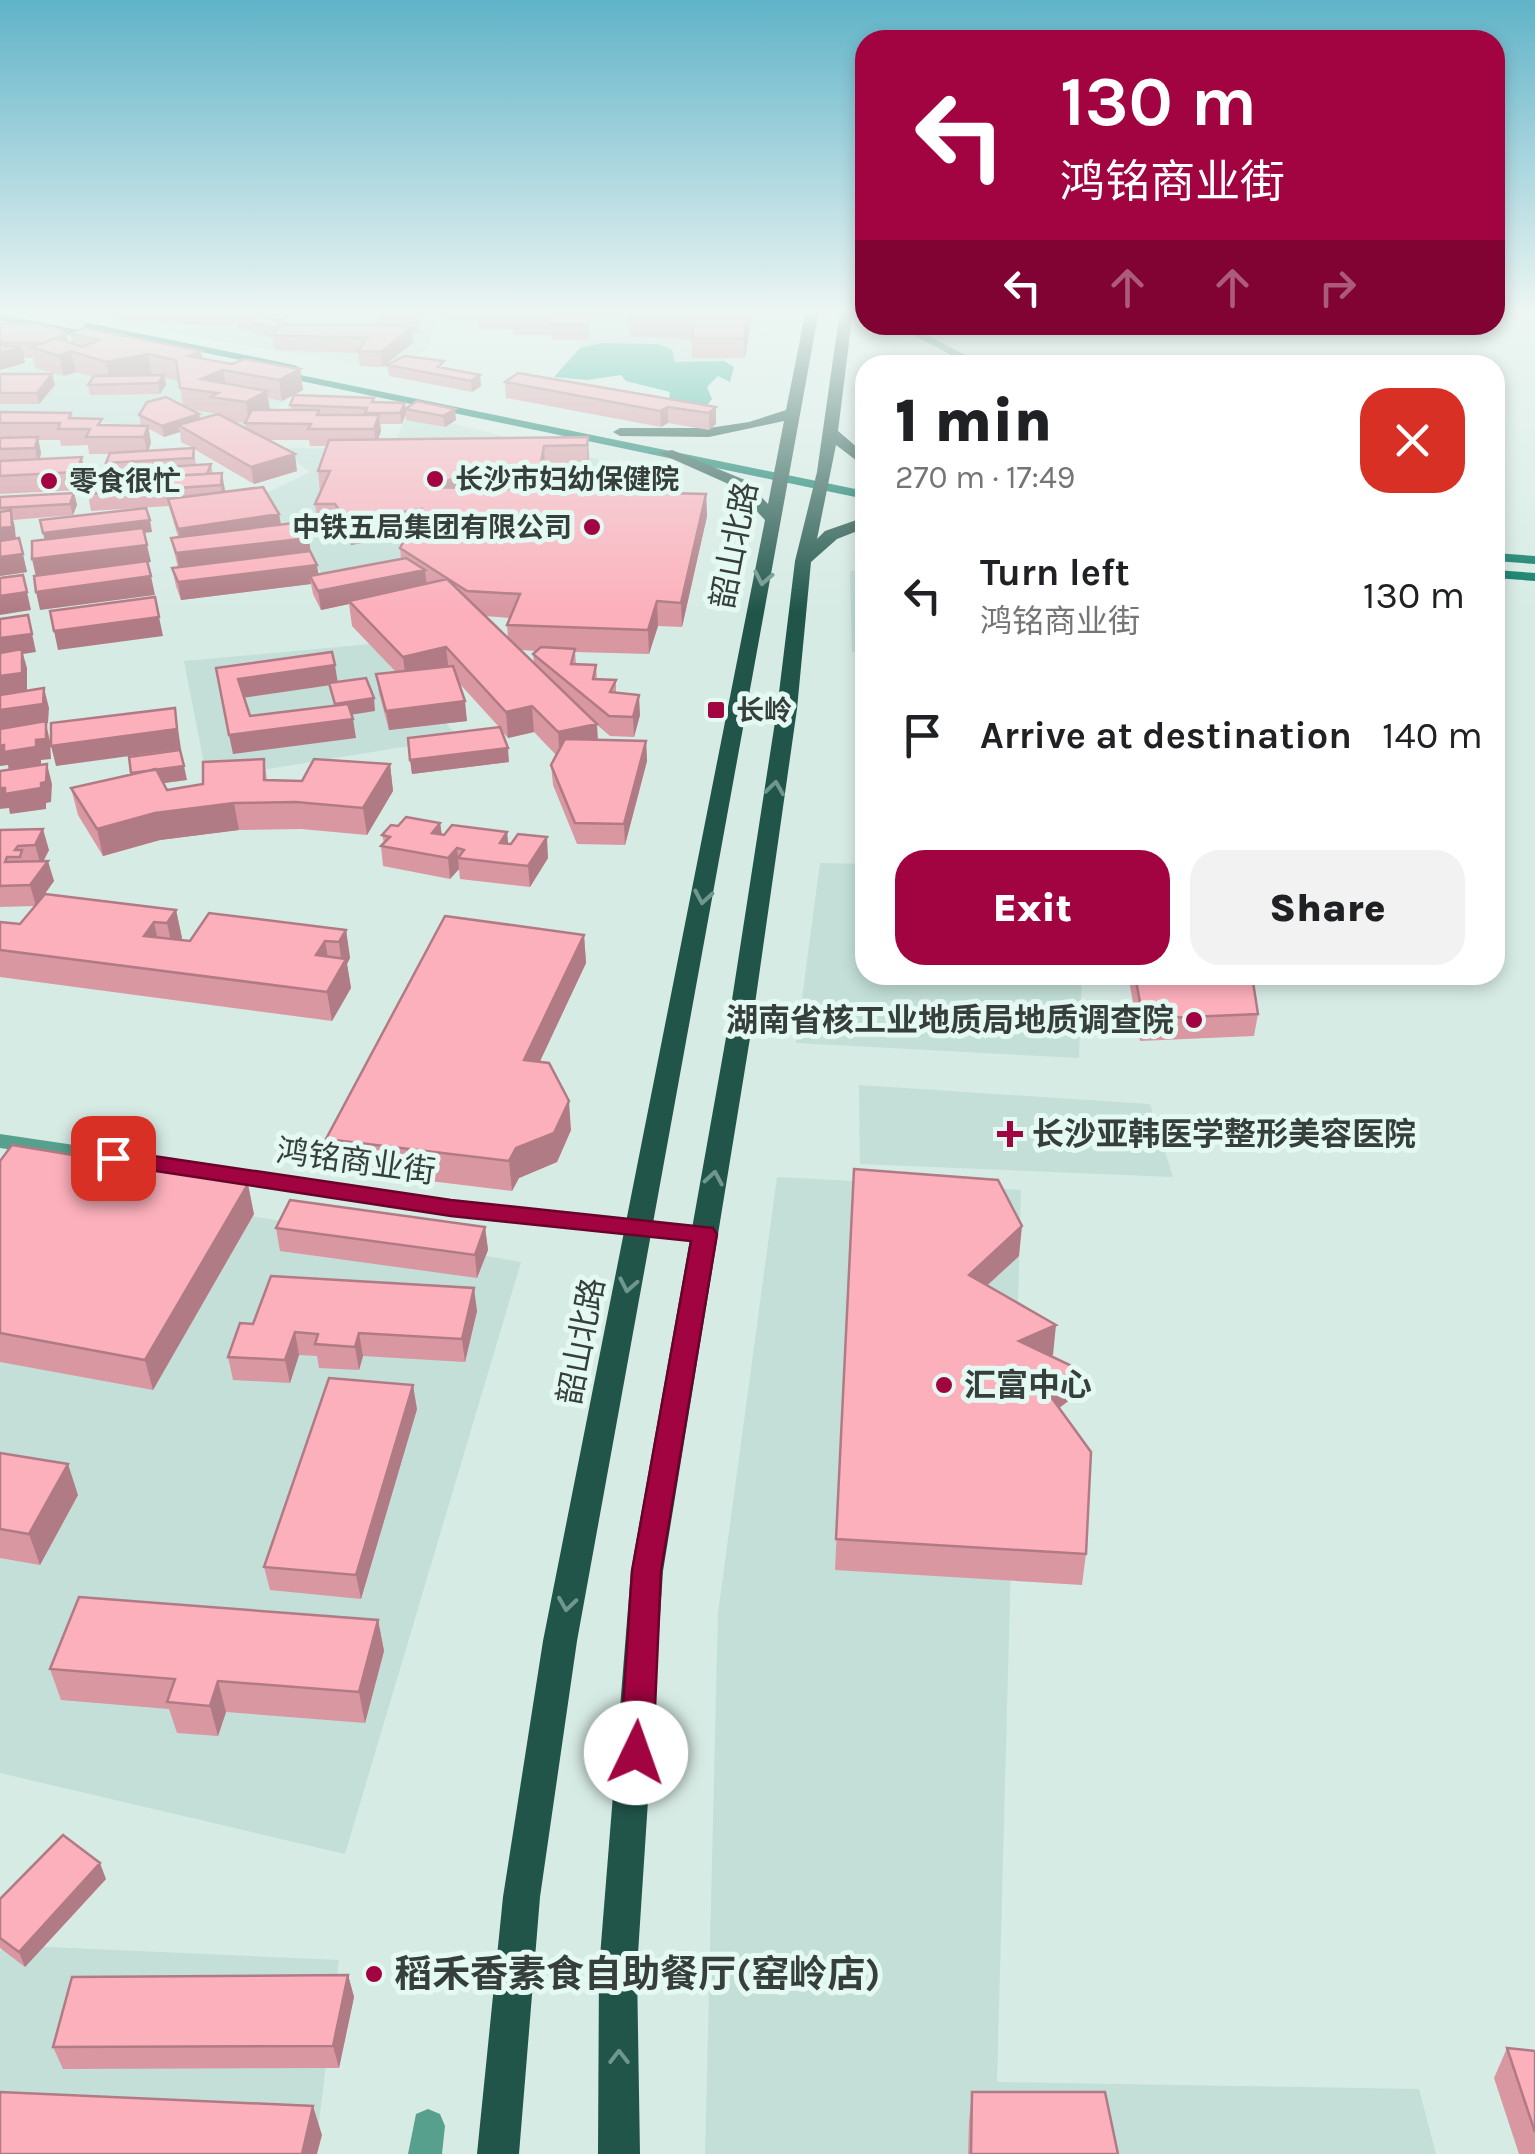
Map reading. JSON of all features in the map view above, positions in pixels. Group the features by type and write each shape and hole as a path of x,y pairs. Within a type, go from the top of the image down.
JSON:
{"main road":[{"path":"459,411 667,453 855,480"},
{"path":"512,411 804,472 855,491"},
{"name":"韶山北路","path":"498,2154 506,2013 574,1552 775,521 830,432 833,411"},
{"path":"620,432 704,436 760,426 794,412"},
{"name":"韶山北路","path":"620,2154 618,1970 646,1571 781,747 804,561 804,472 794,412"},
{"path":"830,432 855,453"},
{"path":"667,453 739,483 775,521"},
{"path":"804,561 832,535 855,526"},
{"path":"1505,558 1535,560"},
{"path":"1505,572 1535,573"},
{"path":"1505,584 1535,586"}],"street":[{"name":"鸿铭商业街","path":"0,1141 451,1208 704,1234"}],"shaded area":[{"path":"0,411 273,411 248,431 0,417"},
{"path":"409,413 609,462 538,489 402,572 324,578 306,547 256,498 310,472 278,448 391,449"},
{"path":"850,571 855,571 855,652 852,652"},
{"path":"382,643 458,738 207,779 184,661"},
{"path":"820,863 855,864 855,985 1082,985 1079,1058 796,1043"},
{"name":"长沙亚韩医学整形美容医院","path":"859,1085 1150,1104 1173,1177 860,1164"},
{"path":"0,1173 521,1262 345,1854 0,1773"},
{"path":"777,1177 1021,1190 997,2082 1419,2089 1436,2154 705,2154 718,1613"},
{"path":"3,1945 339,1960 315,2154 0,2154"}],"building":[{"path":"142,411 192,411 199,414 162,426 139,415"},
{"path":"252,411 379,415 374,429 308,429 311,424 245,423"},
{"path":"366,411 401,411 400,413"},
{"path":"413,411 452,411 443,416"},
{"path":"0,412 71,413 69,418 102,419 98,425 148,426 144,437 86,437 90,429 58,429 60,423 0,423"},
{"path":"218,414 295,454 251,467 178,425"},
{"path":"38,437 35,448 0,449 0,438"},
{"path":"588,437 587,445 544,446 540,468 486,469 426,487 706,494 681,603 657,601 648,630 507,625 520,594 467,591 400,548 421,509 348,522 335,504 315,504 330,471 318,471 329,440"},
{"path":"194,448 193,458 106,463 110,453"},
{"path":"82,457 76,472 0,476 0,461"},
{"path":"211,464 207,474 111,479 117,470"},
{"path":"222,473 221,485 88,494 95,480"},
{"path":"263,487 279,514 178,529 168,499"},
{"path":"74,493 70,504 0,508 0,497"},
{"path":"146,508 150,520 43,533 40,520"},
{"path":"11,510 12,527 0,528 0,512"},
{"path":"302,522 309,538 176,553 171,538"},
{"path":"143,528 147,545 32,559 32,541"},
{"path":"19,538 23,554 0,557 0,541"},
{"path":"310,551 317,565 178,582 172,568"},
{"path":"406,558 425,570 318,591 310,576"},
{"path":"147,561 151,576 36,592 34,576"},
{"path":"23,575 27,592 0,596 0,578"},
{"path":"447,579 597,724 558,732 532,706 506,712 446,647 403,657 349,601"},
{"path":"155,597 159,617 54,631 50,611"},
{"path":"28,615 32,634 0,638 0,619"},
{"path":"541,647 575,649 571,664 596,665 593,679 616,680 610,692 639,695 633,717 609,716 533,654"},
{"path":"22,649 22,673 0,676 0,653"},
{"path":"332,652 335,665 238,679 250,716 348,704 353,719 229,735 216,668"},
{"path":"453,666 465,701 386,711 376,674"},
{"path":"366,678 374,698 335,704 329,683"},
{"path":"44,688 43,704 0,710 0,695"},
{"path":"175,708 177,729 51,746 51,723"},
{"path":"46,721 46,739 36,740 36,747 4,752 4,745 0,746 0,729"},
{"path":"500,727 508,748 410,760 408,738"},
{"path":"565,739 646,741 624,824 575,823 551,765"},
{"path":"180,750 184,766 131,773 129,757"},
{"path":"264,759 264,780 302,781 314,759 390,764 363,808 296,802 234,803 155,813 97,829 71,788 156,769 167,790 203,784 203,762"},
{"path":"47,764 46,782 41,783 41,788 5,794 5,788 0,788 0,771"},
{"path":"406,817 440,823 432,833 444,835 452,825 507,832 500,843 511,844 518,834 547,837 528,866 458,858 464,850 457,848 448,858 381,846 390,837 382,835"},
{"path":"43,829 35,845 18,846 15,850 22,850 20,857 7,857 5,862 48,861 30,885 0,886 0,830"},
{"path":"45,894 176,910 167,923 154,922 144,936 190,941 209,913 346,930 339,942 325,941 316,955 346,959 327,992 0,950 0,922 20,924"},
{"path":"445,916 584,935 524,1060 549,1063 569,1101 554,1133 516,1148 509,1161 326,1139"},
{"path":"1137,985 1253,985 1258,1014 1143,1019"},
{"path":"12,1145 248,1184 145,1360 0,1333 0,1161"},
{"name":"汇富中心","path":"854,1169 998,1180 1022,1226 969,1275 1056,1325 1019,1341 1076,1368 1046,1390 1091,1452 1086,1554 836,1539"},
{"path":"290,1200 485,1227 475,1255 276,1228"},
{"path":"271,1276 474,1288 462,1339 359,1333 355,1347 315,1344 318,1334 295,1332 285,1360 228,1357 240,1323 253,1324"},
{"path":"329,1378 413,1385 356,1575 264,1567"},
{"path":"0,1453 68,1464 29,1534 0,1529"},
{"path":"79,1597 378,1620 359,1692 218,1681 210,1706 167,1702 175,1679 50,1669"},
{"path":"63,1835 100,1863 19,1952 0,1938 0,1899"},
{"path":"348,1975 333,2046 53,2047 72,1977"},
{"path":"1507,2048 1535,2051 1535,2132"},
{"path":"0,2092 313,2106 302,2154 0,2154"},
{"path":"972,2092 1105,2092 1118,2154 971,2154"}],"place":[{"name":"长沙市妇幼保健院","path":"435,479"},
{"name":"零食很忙","path":"49,481"},
{"name":"中铁五局集团有限公司","path":"592,527"},
{"name":"长岭","path":"716,710"},
{"name":"湖南省核工业地质局地质调查院","path":"1194,1020"},
{"name":"长沙亚韩医学整形美容医院","path":"1010,1134"},
{"name":"汇富中心","path":"944,1385"},
{"name":"稻禾香素食自助餐厅(窑岭店)","path":"374,1974"}],"route":[{"path":"113,1158 451,1208 704,1234 646,1571 636,1753"}]}
